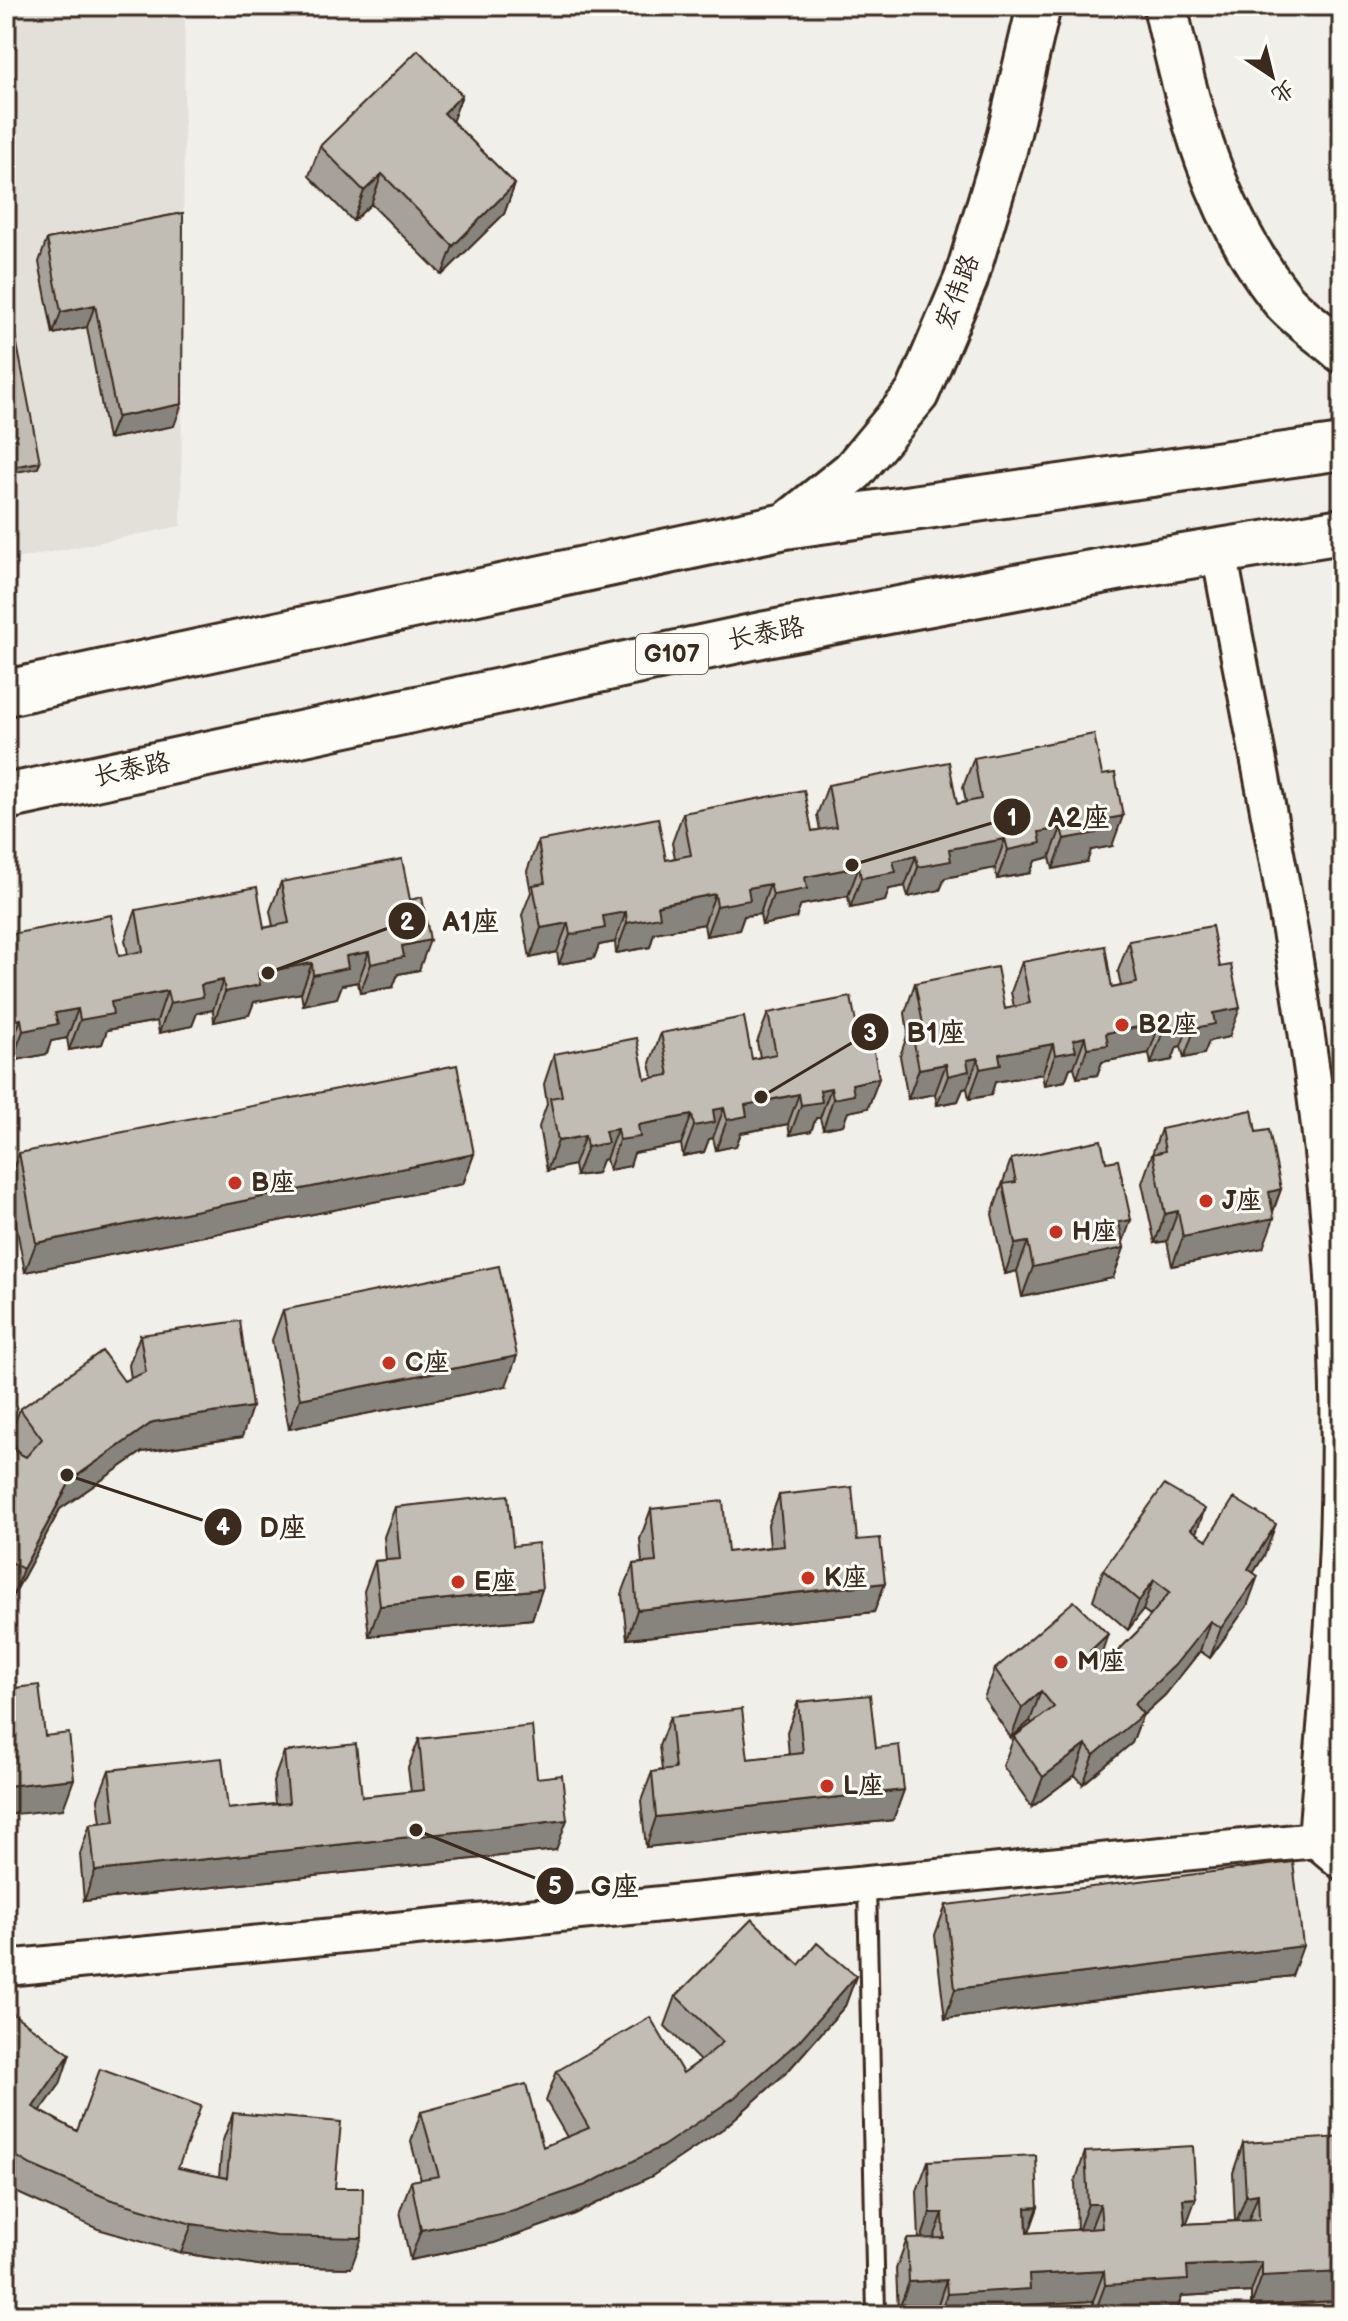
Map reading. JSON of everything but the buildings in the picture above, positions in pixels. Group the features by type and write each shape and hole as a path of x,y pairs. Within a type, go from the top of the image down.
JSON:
{"highway":[{"path":"6,693 785,526 1342,447"},
{"name":"长泰路","path":"6,797 766,634 1342,531"}],"street":[{"name":"宏伟路","path":"785,526 853,471 917,394 966,279 1005,150 1039,6"},
{"path":"1165,6 1196,134 1236,231 1284,301 1342,351"},
{"path":"1219,551 1335,1201 1338,1458 1335,1586 1316,1840"},
{"path":"6,1968 1316,1840 1342,1862"}],"lane":[{"path":"867,1884 876,2315"}],"shaded area":[{"path":"6,6 185,6 181,526 6,561"}],"place":[{"name":"A2座","path":"852,865"},
{"name":"A1座","path":"268,973"},
{"name":"B2座","path":"1122,1025"},
{"name":"B1座","path":"761,1097"},
{"name":"B座","path":"235,1183"},
{"name":"J座","path":"1206,1201"},
{"name":"H座","path":"1056,1232"},
{"name":"C座","path":"389,1363"},
{"name":"D座","path":"67,1475"},
{"name":"K座","path":"808,1578"},
{"name":"E座","path":"458,1582"},
{"name":"M座","path":"1061,1662"},
{"name":"L座","path":"827,1786"},
{"name":"G座","path":"416,1830"}]}
